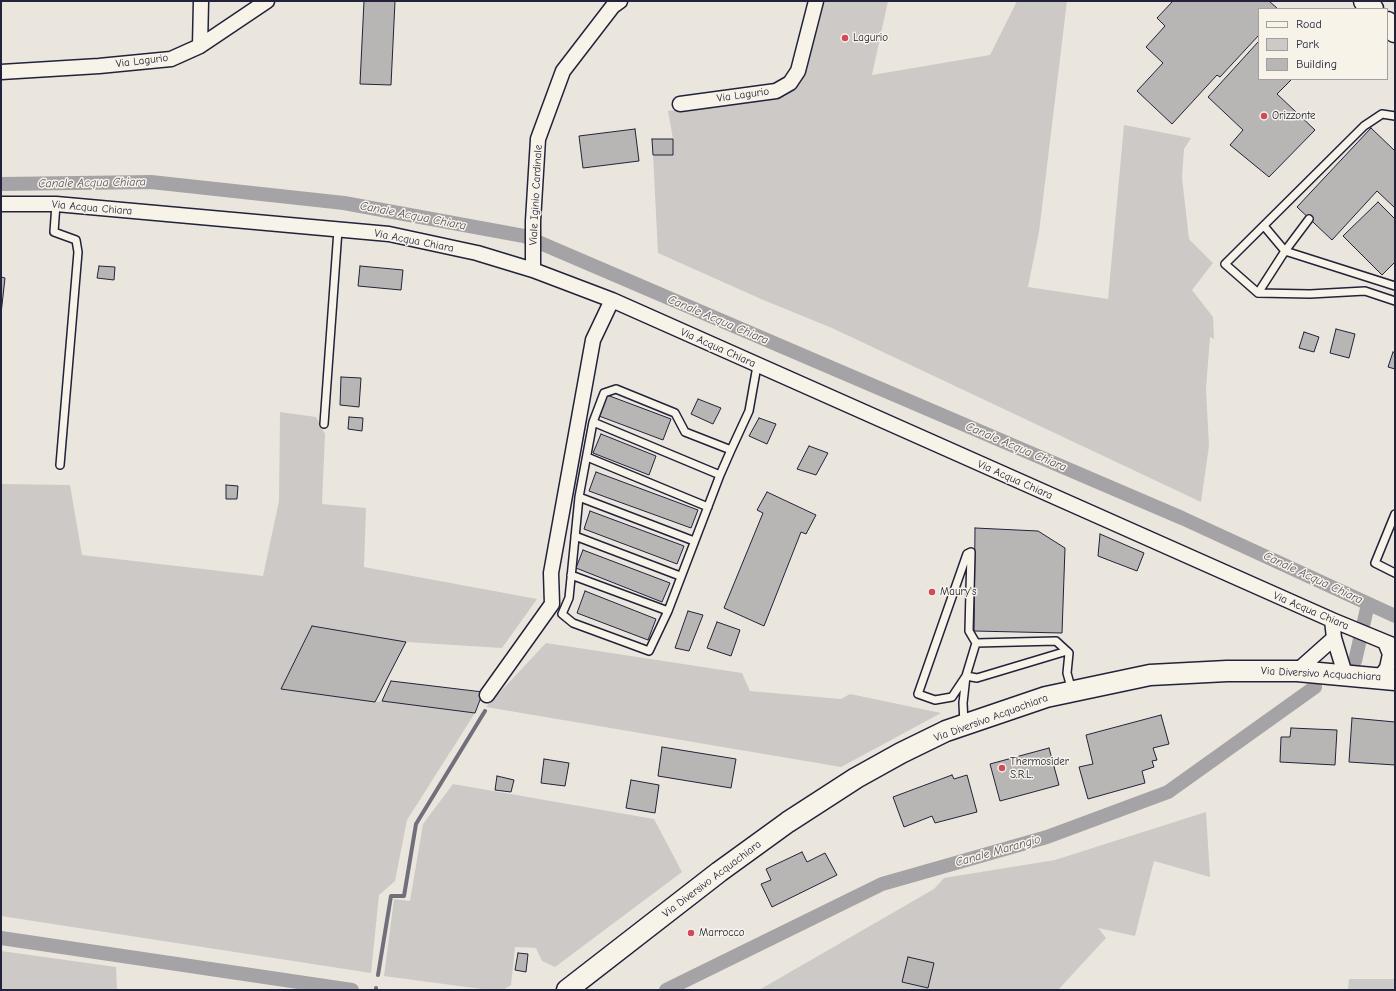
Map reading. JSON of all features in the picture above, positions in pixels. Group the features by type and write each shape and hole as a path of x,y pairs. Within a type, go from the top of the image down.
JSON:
{"main road":[{"path":"1388,23 1395,31"},
{"name":"Via Diversivo Acquachiara","path":"567,990 719,872 788,822 856,778 900,753 946,731 1046,697 1150,675 1227,671 1297,671 1388,678"}],"street":[{"path":"200,46 201,1"},
{"name":"Via Lagurio","path":"1,72 99,66 171,59 200,46 267,1"},
{"name":"Viale Iginio Cardinale","path":"533,270 533,221 538,139 563,71 613,6 620,1"},
{"name":"Via Lagurio","path":"680,104 776,91 790,83 798,71 816,1"},
{"name":"Via Acqua Chiara","path":"1,204 56,204 389,234 477,253 533,270 612,300 1332,620 1390,644"},
{"path":"487,695 552,604 551,574 593,340 612,300"},
{"path":"1332,620 1334,638 1333,674"},
{"path":"1297,671 1334,638"},
{"path":"1388,678 1387,668 1390,654 1390,644"}],"lane":[{"path":"1395,116 1382,114 1364,126 1225,264 1258,293 1310,294 1365,291 1395,301"},
{"path":"56,204 54,232 76,240 78,252 60,465"},
{"path":"1258,293 1285,251 1309,219"},
{"path":"1264,226 1285,251 1395,286"},
{"path":"324,424 338,230"},
{"path":"732,450 685,432 675,413 616,389 604,392 593,422 579,497 569,598 562,614 580,626 649,651 668,611 680,576 720,475 732,450 749,411 758,366"},
{"path":"593,422 720,475"},
{"path":"587,457 708,507"},
{"path":"579,497 694,541"},
{"path":"1395,514 1375,563 1395,573"},
{"path":"575,536 680,576"},
{"path":"966,676 952,697 935,700 918,694 967,554 971,552 969,632 976,642"},
{"path":"571,575 668,611"},
{"path":"976,642 1056,641 1069,653 1067,673 1072,692"},
{"path":"964,725 962,703 966,676 976,642"},
{"path":"966,676 977,678 1067,651"}],"green space":[{"path":"821,1 888,1 872,75 990,55 1017,1 1067,1 1039,232 1028,287 1108,299 1124,125 1191,138 1184,149 1182,178 1189,239 1213,263 1192,290 1213,317 1214,339 1210,337 1206,389 1209,446 1201,502 832,328 761,299 658,253 653,155 673,155 673,139 668,111 787,95 799,83"},
{"path":"280,412 316,417 325,434 322,504 366,508 364,567 537,599 502,648 406,642 312,626 281,689 375,702 382,701 475,713 407,820 395,881 379,895 371,973 1,916 1,484 70,485 82,555 263,576 279,501"},
{"path":"546,643 742,673 750,691 841,699 850,694 941,713 841,767 486,707"},
{"path":"453,784 654,819 682,872 555,967 542,961 536,948 515,947 511,985 503,990 489,990 384,976 394,899 410,901 423,824"},
{"path":"1206,812 1210,877 1154,861 1135,936 1098,928 1106,938 1058,990 759,990 934,889 944,878 1055,860"},
{"path":"1,951 116,967 117,990 1,990"},
{"path":"1349,979 1395,979 1395,990 1348,990"}],"building":[{"path":"364,1 395,1 391,85 360,84"},
{"path":"1173,1 1269,1 1277,8 1258,8 1258,36 1220,77 1217,75 1172,124 1137,91 1163,63 1146,47 1165,26 1157,18"},
{"name":"Orizzonte","path":"1258,42 1258,80 1291,80 1277,94 1315,130 1269,177 1230,145 1243,130 1208,97"},
{"path":"1371,128 1395,151 1395,208 1377,191 1332,240 1297,207"},
{"path":"635,129 639,161 583,168 579,136"},
{"path":"652,139 673,139 673,155 653,155"},
{"path":"1378,202 1395,219 1395,262 1382,275 1343,236"},
{"path":"99,266 115,267 114,280 97,278"},
{"path":"360,266 403,270 401,290 358,286"},
{"path":"1,277 5,278 1,314"},
{"path":"1336,329 1355,334 1349,358 1330,353"},
{"path":"1304,332 1319,337 1314,352 1299,348"},
{"path":"1393,352 1395,353 1395,369 1388,367"},
{"path":"341,377 361,378 359,407 340,405"},
{"path":"607,395 671,419 663,440 599,416"},
{"path":"698,399 721,408 713,424 691,414"},
{"path":"349,417 363,418 362,431 348,429"},
{"path":"759,418 776,424 767,444 749,436"},
{"path":"601,434 656,456 649,475 593,453"},
{"path":"809,446 828,453 816,475 797,469"},
{"path":"596,472 698,510 691,528 589,491"},
{"path":"226,485 238,486 237,499 226,499"},
{"path":"767,492 816,515 806,534 801,532 764,626 724,608 763,513 757,510"},
{"path":"590,511 684,546 677,564 584,529"},
{"path":"975,528 1038,531 1065,548 1062,633 974,631"},
{"path":"1100,534 1144,553 1137,571 1098,556"},
{"path":"583,550 670,583 662,602 576,568"},
{"path":"585,591 656,619 648,640 577,613"},
{"path":"688,611 703,615 689,651 675,648"},
{"path":"717,622 740,630 731,656 707,648"},
{"path":"312,626 406,642 375,702 281,689"},
{"path":"391,681 483,692 475,713 382,701"},
{"path":"1161,715 1169,744 1153,748 1157,760 1152,761 1154,767 1142,771 1145,783 1088,799 1079,767 1093,764 1086,735"},
{"path":"1352,718 1395,722 1395,765 1349,762"},
{"path":"1291,728 1337,730 1335,765 1280,762 1281,737 1290,737"},
{"path":"662,747 736,759 731,788 658,776"},
{"path":"1049,748 1059,785 1000,801 990,764"},
{"path":"544,759 569,763 565,786 541,783"},
{"path":"952,775 954,779 967,775 977,812 935,823 932,816 904,827 893,797"},
{"path":"497,776 514,780 511,792 495,790"},
{"path":"631,780 659,785 655,813 626,808"},
{"path":"802,852 807,862 825,853 837,875 772,907 761,884 771,880 766,869"},
{"path":"518,953 528,954 526,972 515,970"},
{"path":"908,957 934,963 928,988 902,982"}],"waterway":[{"name":"Canale Acqua Chiara","path":"1,184 151,182 344,203 524,236 1182,518 1395,616"},
{"name":"Canale Marangio","path":"1355,661 1368,604"},
{"name":"Canale Marangio","path":"666,990 882,884 1047,837 1168,792 1315,687"},
{"path":"378,975 391,896 404,896 416,824 485,711"},
{"path":"1,938 352,990"}],"place":[{"name":"Lagurio","path":"845,38"},
{"name":"Orizzonte","path":"1264,116"},
{"name":"Maury's","path":"932,592"},
{"name":"Thermosider S.R.L.","path":"1002,768"},
{"name":"Marrocco","path":"691,933"}]}
